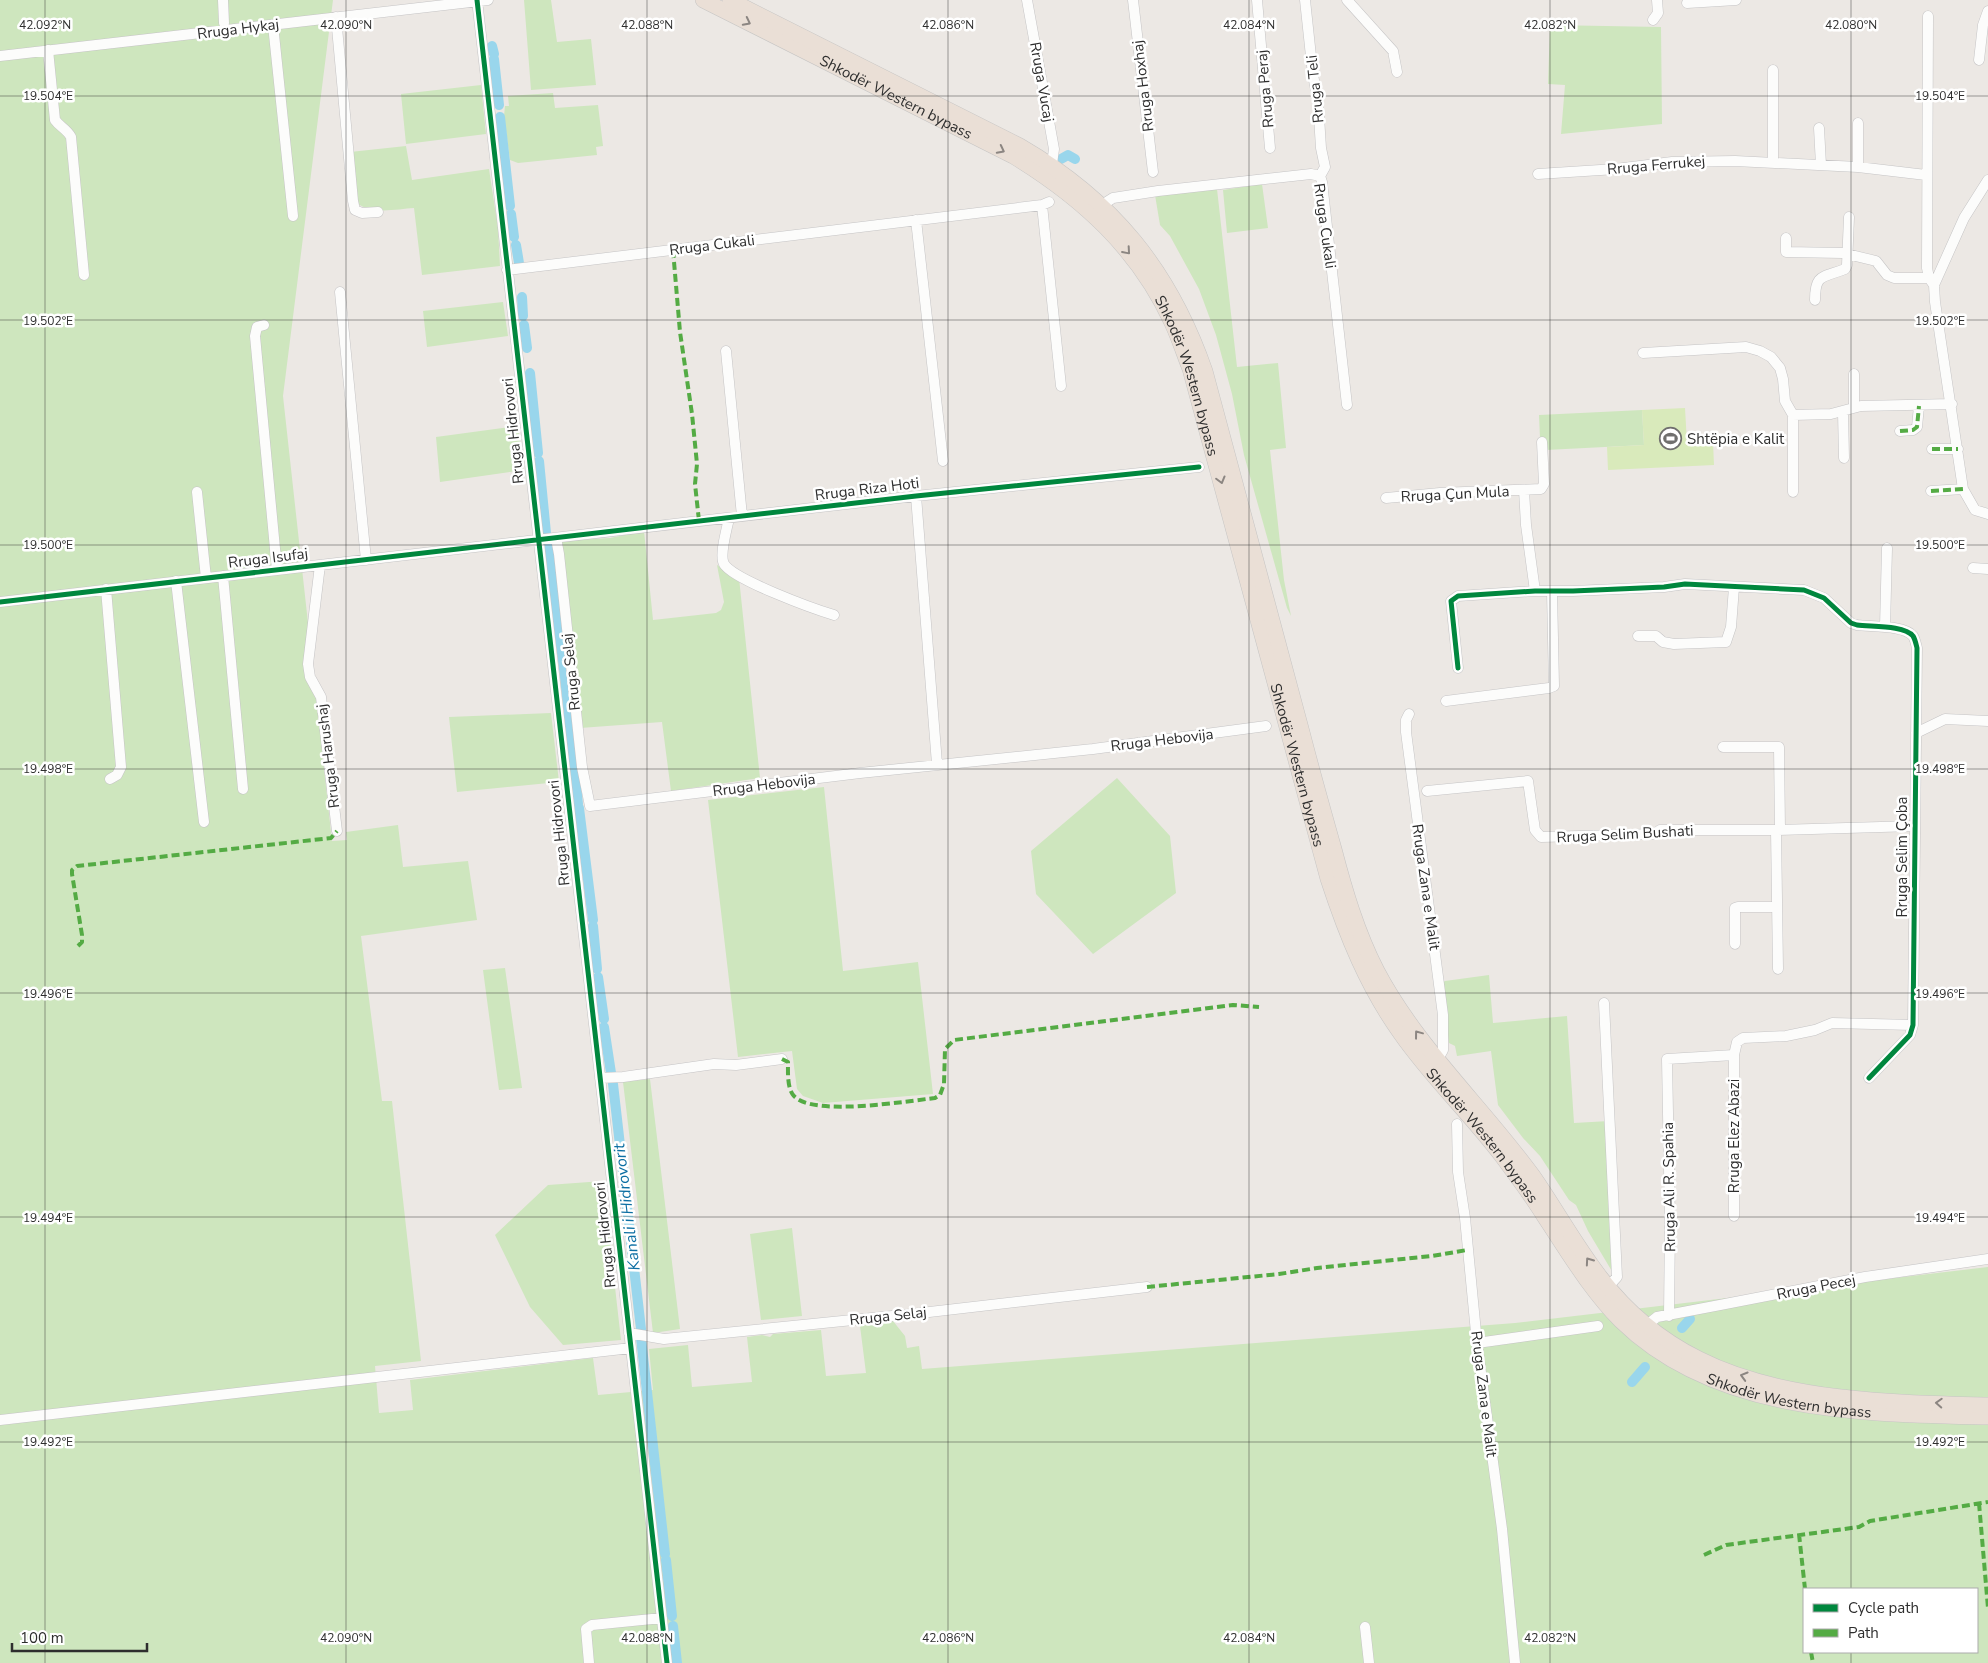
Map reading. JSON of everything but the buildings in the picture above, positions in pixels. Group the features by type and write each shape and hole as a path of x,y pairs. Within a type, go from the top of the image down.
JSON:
{"highway":[{"name":"Shkodër Western bypass","path":"703,0 1014,156 1046,176 1095,215 1132,256 1150,281 1173,323 1190,369 1328,879 1346,932 1371,986 1400,1034 1501,1155 1542,1212 1589,1284 1621,1321 1655,1349 1693,1370 1737,1390 1844,1410 1912,1415 1988,1417"},
{"name":"Shkodër Western bypass","path":"730,0 1020,146 1052,164 1102,205 1135,239 1165,283 1194,339 1205,371 1347,898 1364,942 1402,1013 1514,1150 1608,1287 1623,1304 1657,1334 1700,1360 1733,1373 1774,1384 1855,1398 1988,1405"}],"street":[{"path":"222,0 224,23"},
{"name":"Rruga Hykaj","path":"0,56 488,0"},
{"name":"Rruga Vucaj","path":"1027,0 1054,150 1052,164"},
{"name":"Rruga Hoxhaj","path":"1133,0 1154,172"},
{"name":"Rruga Peraj","path":"1257,0 1270,148"},
{"name":"Rruga Teli","path":"1305,0 1318,101 1321,148 1325,167 1320,176"},
{"path":"1347,0 1393,51 1397,72"},
{"path":"1653,20 1658,14 1657,0"},
{"path":"1687,3 1736,0"},
{"name":"Rruga Hidrovori","path":"477,1 667,1663"},
{"path":"1979,60 1983,25 1988,11"},
{"path":"1928,16 1926,268 1932,282 1952,404 1963,489 1975,510 1988,514"},
{"path":"336,17 353,201 355,210 362,213 378,212"},
{"path":"273,25 293,216"},
{"path":"48,50 55,120 68,130 71,137 84,275"},
{"path":"1773,70 1773,162"},
{"path":"1858,123 1858,168"},
{"path":"1819,128 1821,165"},
{"name":"Rruga Ferrukej","path":"1538,174 1616,169 1672,162 1735,161 1821,165 1926,175"},
{"name":"Rruga Cukali","path":"1102,205 1113,198 1158,190 1311,174 1320,176 1347,405"},
{"path":"1932,282 1964,218 1988,180"},
{"name":"Rruga Cukali","path":"508,270 1045,204 1061,386"},
{"path":"1815,300 1815,284 1819,279 1845,270 1848,255 1849,217"},
{"path":"916,220 943,461"},
{"path":"1786,238 1786,252 1843,253 1876,261 1887,275 1894,278 1932,282"},
{"path":"340,292 366,560"},
{"name":"Rruga Isufaj","path":"264,326 257,328 255,336 276,570"},
{"path":"1643,353 1746,347 1771,357 1780,368 1784,379 1785,401 1792,415 1793,492"},
{"path":"726,351 742,516"},
{"path":"1854,374 1854,407"},
{"path":"1792,415 1842,412 1854,407 1952,404"},
{"path":"1900,431 1913,430 1917,427 1919,406"},
{"path":"1842,412 1844,458"},
{"name":"Rruga Çun Mula","path":"1386,498 1440,493 1541,489 1544,484 1542,442"},
{"path":"1932,450 1958,449"},
{"name":"Rruga Riza Hoti","path":"538,540 916,496 1199,466"},
{"path":"1931,491 1963,489"},
{"name":"Rruga Çun Mula","path":"1524,490 1526,525 1535,590"},
{"path":"197,492 206,578"},
{"path":"916,496 937,764"},
{"path":"729,518 722,556 724,564 731,570 780,596 834,615"},
{"name":"Rruga Selaj","path":"556,538 582,767 590,806"},
{"name":"Rruga Isufaj","path":"0,602 538,540"},
{"path":"1884,628 1887,548"},
{"name":"Rruga Harushaj","path":"320,565 308,664 310,677 321,697 337,831"},
{"path":"1973,568 1988,569"},
{"name":"Rruga Isufaj","path":"223,576 243,790"},
{"path":"176,582 204,822"},
{"name":"Rruga Selim Çoba","path":"1552,592 1664,587 1685,584 1804,590 1824,598 1851,623 1909,632 1914,638 1917,648 1913,1025"},
{"path":"1638,636 1656,636 1663,642 1674,644 1726,642 1731,627 1734,586"},
{"path":"106,589 121,767 117,776 110,779"},
{"path":"1446,701 1502,695 1554,686 1552,592 1535,590 1458,596 1451,601 1458,668"},
{"name":"Rruga Zana e Malit","path":"1409,714 1406,720 1406,732 1443,1015 1443,1050 1438,1059"},
{"path":"1916,733 1945,719 1988,721"},
{"name":"Rruga Hebovija","path":"590,806 937,764 1093,748 1266,726"},
{"path":"1722,747 1779,747 1776,907 1778,969"},
{"name":"Rruga Selim Bushati","path":"1428,791 1528,780 1535,830 1541,837 1655,834 1660,830 1778,830 1915,826"},
{"path":"1735,944 1736,908 1776,907"},
{"path":"1604,1002 1618,1277 1608,1287"},
{"path":"1734,1055 1737,1042 1743,1038 1786,1036 1815,1030 1832,1023 1913,1025 1910,1035 1870,1078"},
{"name":"Rruga Ali R. Spahia","path":"1669,1316 1670,1223 1667,1058 1734,1055"},
{"name":"Rruga Elez Abazi","path":"1734,1055 1734,1216"},
{"path":"600,1078 623,1077 714,1064 736,1065 782,1059"},
{"name":"Rruga Zana e Malit","path":"1456,1124 1458,1172 1465,1218 1477,1343 1502,1529 1515,1663"},
{"name":"Rruga Pecej","path":"1647,1325 1658,1317 1865,1277 1988,1259"},
{"name":"Rruga Selaj","path":"629,1333 657,1338 674,1338 912,1314 1147,1287"},
{"path":"1477,1343 1598,1326"},
{"path":"0,1420 631,1348"},
{"path":"589,1663 586,1629 592,1625 662,1618"},
{"path":"1365,1627 1369,1663"}],"green space":[{"path":"0,0 333,0 283,396 332,841 347,840 346,832 398,825 403,867 468,861 477,920 361,936 382,1101 392,1101 421,1361 375,1366 379,1413 413,1410 410,1380 593,1358 598,1395 653,1390 649,1349 688,1345 692,1387 752,1382 747,1337 762,1335 770,1337 773,1334 821,1330 826,1376 866,1373 860,1326 893,1321 905,1336 907,1348 919,1346 922,1369 1515,1323 1988,1267 1988,1663 0,1663"},
{"path":"524,0 551,0 557,42 591,39 596,85 531,90"},
{"path":"1550,25 1661,27 1662,124 1561,134 1565,85 1548,84"},
{"path":"481,85 486,134 406,144 401,94"},
{"path":"553,93 555,108 598,105 603,146 596,147 597,155 518,163 510,160 504,116 505,106 509,106 508,96"},
{"path":"406,146 412,180 489,169 498,228 500,266 422,275 414,208 377,210 363,207 357,203 350,152"},
{"path":"1262,184 1268,228 1227,233 1223,190"},
{"path":"1217,189 1237,367 1278,363 1286,448 1270,450 1284,580 1291,616 1287,608 1244,455 1232,394 1216,335 1199,289 1170,236 1160,225 1155,195"},
{"path":"503,302 508,336 427,347 423,311"},
{"name":"Shtëpia e Kalit","path":"1685,408 1687,443 1713,442 1714,465 1608,470 1607,447 1644,445 1642,410"},
{"path":"1642,410 1644,445 1546,450 1545,438 1540,438 1539,415"},
{"path":"518,426 523,470 440,482 436,437"},
{"path":"644,531 653,620 716,613 721,610 724,602 717,565 739,578 760,778 671,791 662,722 580,728 560,541 610,538"},
{"path":"551,713 559,782 457,792 449,717"},
{"path":"1117,778 1170,836 1176,893 1093,954 1036,894 1031,851"},
{"path":"824,787 843,971 918,962 933,1094 823,1103 803,1096 797,1089 792,1051 738,1057 708,800"},
{"path":"505,968 522,1088 499,1090 483,970"},
{"path":"1489,975 1493,1023 1567,1016 1574,1123 1609,1121 1613,1273 1588,1231 1576,1205 1569,1200 1540,1156 1523,1138 1498,1105 1491,1051 1457,1056 1455,1046 1449,1043 1442,983"},
{"path":"650,1079 680,1329 653,1333 623,1082"},
{"path":"603,1181 621,1340 563,1345 530,1307 495,1235 548,1185"},
{"path":"792,1228 802,1316 761,1320 750,1234"}],"waterway":[{"name":"Kanali i Hidrovorit","path":"492,46 494,54"},
{"name":"Kanali i Hidrovorit","path":"494,59 499,105"},
{"name":"Kanali i Hidrovorit","path":"500,117 510,206"},
{"path":"1061,159 1068,155 1075,159"},
{"name":"Kanali i Hidrovorit","path":"511,214 514,237"},
{"name":"Kanali i Hidrovorit","path":"516,245 519,263"},
{"name":"Kanali i Hidrovorit","path":"522,297 523,316"},
{"name":"Kanali i Hidrovorit","path":"524,325 527,348"},
{"name":"Kanali i Hidrovorit","path":"530,373 538,453"},
{"name":"Kanali i Hidrovorit","path":"539,461 546,533"},
{"name":"Kanali i Hidrovorit","path":"548,541 578,804"},
{"name":"Kanali i Hidrovorit","path":"579,808 593,920"},
{"name":"Kanali i Hidrovorit","path":"593,926 597,969"},
{"name":"Kanali i Hidrovorit","path":"598,977 604,1019"},
{"name":"Kanali i Hidrovorit","path":"604,1027 611,1073"},
{"name":"Kanali i Hidrovorit","path":"613,1084 641,1329"},
{"path":"1682,1328 1690,1319"},
{"name":"Kanali i Hidrovorit","path":"641,1338 665,1554"},
{"path":"1632,1382 1645,1367"},
{"name":"Kanali i Hidrovorit","path":"666,1560 672,1616"},
{"name":"Kanali i Hidrovorit","path":"673,1626 677,1663"}],"marked path":[{"path":"673,250 680,332 697,464 695,484 699,521"},
{"path":"1900,431 1913,430 1917,427 1919,406"},
{"path":"1932,449 1958,449"},
{"path":"1931,491 1963,489"},
{"path":"78,946 82,942 82,935 72,874 72,870 77,866 331,838 337,831"},
{"path":"782,1059 788,1062 788,1080 792,1093 804,1102 820,1106 840,1107 883,1104 935,1098 940,1095 944,1084 945,1049 954,1040 1233,1005 1259,1007"},
{"path":"1147,1287 1279,1274 1317,1268 1432,1256 1467,1250"},
{"path":"1704,1555 1726,1545 1859,1527 1870,1521 1988,1502"},
{"path":"1979,1503 1988,1608"},
{"path":"1799,1534 1805,1588"},
{"path":"1811,1653 1813,1663"}],"cycle path":[{"path":"477,0 667,1663"},
{"path":"0,602 916,496 1199,467"},
{"path":"1458,668 1451,601 1458,596 1535,591 1664,587 1685,584 1804,590 1824,598 1851,623 1895,628 1909,632 1913,636 1917,648 1913,1025 1910,1035 1869,1078"}],"place":[{"name":"Shtëpia e Kalit","path":"1671,439"}]}
